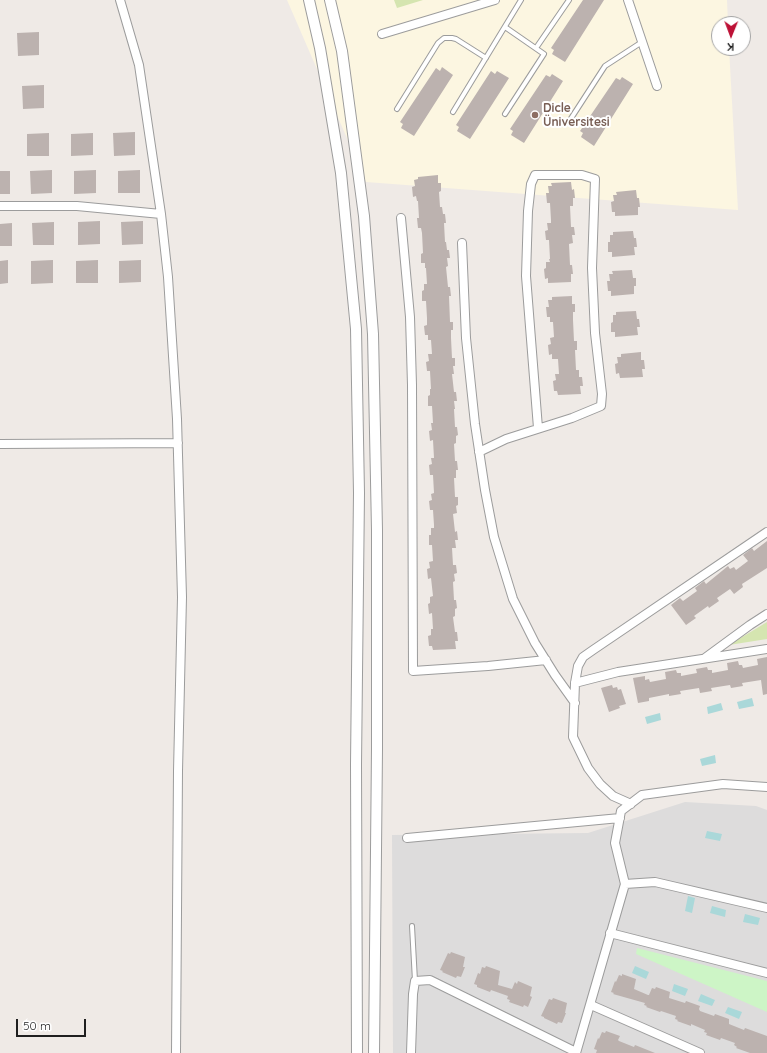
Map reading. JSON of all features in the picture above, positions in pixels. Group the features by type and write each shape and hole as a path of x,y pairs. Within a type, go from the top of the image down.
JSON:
{"street":[{"path":"120,0 139,65 161,214 168,276 178,444 182,597 178,771 176,1053"},
{"path":"309,0 320,48 341,173 356,329 359,493 356,764 357,1053"},
{"path":"330,0 342,51 364,216 373,334 377,530 378,749 374,1053"},
{"path":"382,34 495,0"},
{"path":"628,0 657,86"},
{"path":"479,452 506,439 572,418 601,406 602,394 595,333 592,268 594,179 582,175 535,175 531,184 528,211 526,276 538,428"},
{"path":"0,206 77,206 161,214"},
{"path":"401,218 410,317 412,385 413,671 546,660"},
{"path":"462,244 466,338 475,424 484,490 494,537 513,599 535,643 574,704"},
{"path":"0,444 178,444"},
{"path":"631,804 614,796 600,784 588,768 573,737 575,683 578,666 583,657 767,532"},
{"path":"703,660 767,614"},
{"path":"575,683 618,672 767,649"},
{"path":"411,1053 413,994 415,981 430,980 576,1052 591,1005 625,884 615,843 621,811 642,794 723,784 767,787"},
{"path":"406,838 620,818"},
{"path":"625,884 655,882 767,908"},
{"path":"610,933 767,973"},
{"path":"591,1005 700,1053"}],"lane":[{"path":"453,112 521,0"},
{"path":"536,48 569,0"},
{"path":"505,27 544,54 505,114"},
{"path":"397,109 438,43 444,38 456,39 486,58"},
{"path":"570,120 605,66 642,42"},
{"path":"412,926 415,981"}],"shaded area":[{"name":"Dicle Üniversitesi","path":"287,0 727,0 728,16 711,16 711,56 729,56 738,210 366,182"},
{"path":"685,802 756,806 767,810 767,1053 393,1053 392,835 588,833"}],"green space":[{"path":"394,0 423,0 397,8"},
{"path":"767,622 767,639 729,645"},
{"path":"637,948 767,981 767,1012 636,954"}],"water":[{"path":"752,698 754,706 739,709 737,702"},
{"path":"721,703 723,710 708,714 707,707"},
{"path":"660,713 661,720 647,724 645,717"},
{"path":"715,755 716,763 702,766 700,759"},
{"path":"707,831 722,834 720,841 705,838"},
{"path":"688,896 695,898 692,913 685,911"},
{"path":"712,906 726,910 725,917 710,913"},
{"path":"745,914 760,918 758,925 743,922"},
{"path":"635,966 649,972 646,979 632,973"},
{"path":"674,984 688,989 685,996 672,991"},
{"path":"701,994 715,1000 712,1006 698,1001"},
{"path":"728,1007 742,1012 739,1019 725,1013"}],"building":[{"path":"583,0 604,0 565,62 552,54 554,50 551,48"},
{"path":"39,32 39,55 18,56 17,33"},
{"path":"442,67 453,75 414,136 401,128 403,124 400,122 436,68 440,71"},
{"path":"491,71 495,74 497,71 509,78 470,139 457,131 459,127 456,125"},
{"path":"552,74 563,81 524,143 511,135 513,131 510,129 546,75 550,77"},
{"path":"622,77 633,84 594,146 581,137 583,133 580,131 616,78 620,80"},
{"path":"44,85 44,108 23,109 22,86"},
{"path":"135,132 135,155 114,156 113,133"},
{"path":"49,133 49,156 27,156 27,134"},
{"path":"93,133 93,155 71,156 71,134"},
{"path":"52,170 52,193 31,194 30,171"},
{"path":"96,170 96,193 74,194 74,171"},
{"path":"140,170 140,193 118,193 118,171"},
{"path":"0,171 10,171 10,194 0,194"},
{"path":"438,175 438,183 441,183 441,191 439,192 440,207 442,207 443,214 445,214 446,223 444,223 445,242 447,250 449,250 450,258 447,258 448,266 446,267 448,287 450,287 451,296 449,296 450,322 453,322 451,338 452,358 455,358 455,366 453,366 454,374 452,374 454,392 456,392 457,401 454,401 454,409 455,427 457,427 458,435 456,436 456,443 454,444 455,461 457,461 458,470 456,470 456,478 454,478 455,497 458,497 458,505 456,506 457,513 453,514 455,532 457,531 458,540 455,540 456,548 452,548 453,565 456,565 457,573 454,574 455,581 453,582 454,600 456,600 457,608 455,609 455,616 453,617 458,641 455,641 456,649 433,650 432,646 429,646 428,636 431,635 431,629 433,629 432,613 429,614 428,604 430,603 430,597 433,596 431,578 428,579 427,569 430,568 429,562 433,561 432,545 429,545 429,535 431,535 431,528 434,528 433,510 430,510 429,501 432,500 431,494 434,493 433,475 430,475 429,465 432,464 431,458 434,458 433,440 430,441 429,431 432,430 431,423 433,423 432,406 428,406 428,396 430,395 431,389 430,371 427,371 426,362 429,361 428,354 432,354 431,340 428,340 428,335 425,335 424,326 427,325 426,301 422,301 422,291 424,290 424,284 427,284 426,268 425,263 421,263 421,254 423,253 422,233 421,228 418,228 418,201 416,196 413,197 412,187 415,186 414,180 418,179 418,177"},
{"path":"571,182 572,190 574,189 575,198 573,198 573,206 570,206 571,227 574,227 575,235 572,235 573,243 569,244 570,265 572,265 573,274 571,274 571,282 548,283 548,278 545,279 544,269 546,268 546,262 550,262 549,240 546,240 545,231 548,230 547,223 551,223 551,220 550,203 547,203 546,193 549,193 548,186 552,186 551,183"},
{"path":"636,190 640,207 638,207 638,215 615,216 615,212 612,212 611,202 614,201 613,195 617,195 616,192"},
{"path":"100,221 100,244 78,245 78,222"},
{"path":"143,221 143,244 122,245 121,222"},
{"path":"54,222 54,245 33,245 32,223"},
{"path":"12,223 12,246 0,246 0,224"},
{"path":"633,231 634,238 636,238 637,247 634,247 635,255 612,257 612,252 608,252 610,235 613,235 613,232"},
{"path":"8,260 8,283 0,284 0,261"},
{"path":"53,260 53,283 31,284 31,261"},
{"path":"98,260 98,283 76,283 76,261"},
{"path":"141,260 141,282 119,283 119,261"},
{"path":"632,270 633,278 636,278 634,294 611,296 611,291 608,291 607,281 610,281 609,274 613,274 612,271"},
{"path":"572,296 572,304 575,304 575,312 573,312 574,341 577,341 577,350 575,350 576,370 579,370 579,377 582,377 583,386 580,386 581,394 558,395 557,391 554,391 553,381 556,380 555,374 559,374 558,359 552,359 552,354 549,355 548,345 551,344 550,338 554,337 553,322 550,322 550,317 547,317 546,307 549,307 548,300 552,300 552,297"},
{"path":"636,311 640,327 637,327 638,335 615,337 615,332 611,332 613,315 616,315 616,312"},
{"path":"641,352 641,360 644,360 645,369 642,369 643,377 620,378 619,373 616,374 615,364 618,363 617,357 621,357 621,354"},
{"path":"767,541 767,568 742,584 743,587 734,594 730,589 717,598 719,601 709,608 708,606 694,616 696,618 686,625 671,605 680,598 683,601 697,591 695,588 704,581 706,584 728,566 730,569 734,567 736,570 748,561 743,555 752,548 754,551"},
{"path":"767,657 767,694 763,695 761,680 742,683 743,686 731,688 730,685 711,688 712,691 700,693 699,688 680,691 681,694 669,696 669,694 649,698 649,701 638,703 633,678 645,676 645,680 649,679 650,682 666,679 665,672 676,670 677,673 681,673 681,676 697,673 696,669 707,667 708,670 712,670 712,673 728,670 727,663 738,661 739,665 742,665 743,668 758,665 757,659"},
{"path":"612,685 613,688 617,687 618,690 621,689 626,704 609,712 601,688"},
{"path":"451,952 465,957 463,967 465,967 461,977 457,976 456,978 440,970 448,953 450,954"},
{"path":"486,966 500,971 498,985 512,989 515,982 517,984 518,981 532,987 530,996 532,997 528,1007 524,1005 523,1007 509,1002 510,1000 507,999 508,996 477,987 477,985 474,984 478,973 480,974 482,967 485,968"},
{"path":"622,974 636,979 634,989 648,995 652,988 655,989 656,987 670,992 669,998 685,1003 686,1001 700,1006 700,1011 729,1019 729,1024 744,1030 745,1028 767,1036 767,1053 750,1053 736,1048 737,1047 734,1045 735,1043 706,1035 707,1033 704,1032 705,1030 691,1024 691,1026 677,1021 678,1020 675,1019 676,1016 646,1007 647,1006 644,1005 645,1003 613,994 614,993 611,992 615,981 616,982 619,975 622,976"},
{"path":"553,998 567,1003 566,1013 562,1023 558,1022 557,1024 541,1016 549,999 552,1000"},
{"path":"606,1031 620,1036 619,1041 634,1047 635,1045 655,1053 596,1053 597,1050 594,1049 598,1038 599,1039 602,1032 605,1033"}],"place":[{"name":"Dicle Üniversitesi","path":"535,115"}]}
